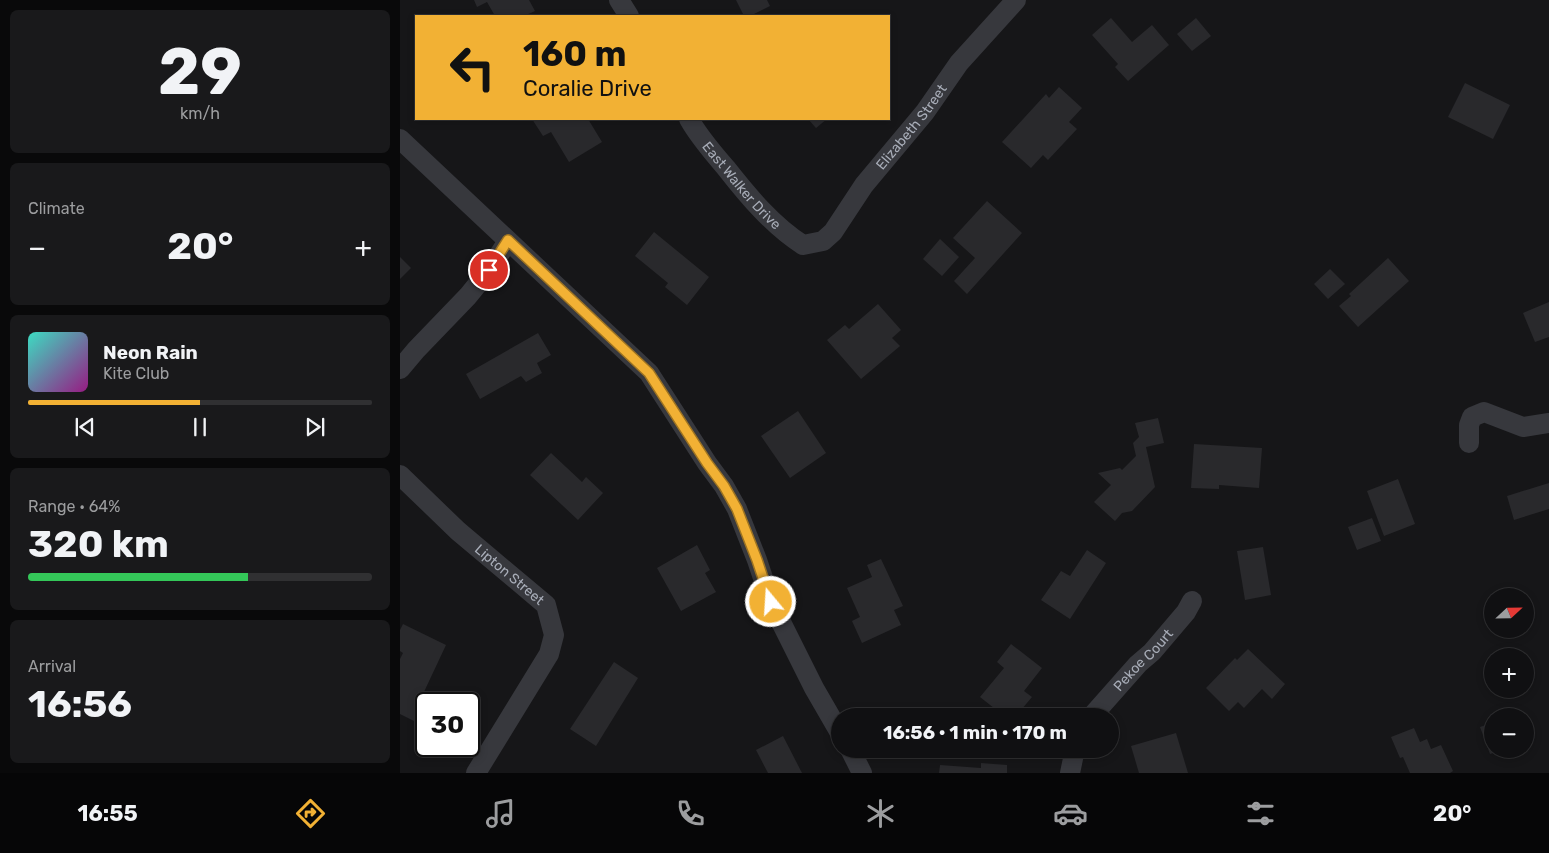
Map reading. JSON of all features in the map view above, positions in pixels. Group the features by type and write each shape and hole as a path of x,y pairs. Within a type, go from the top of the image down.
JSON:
{"street":[{"path":"619,0 628,15"},
{"name":"Elizabeth Street","path":"803,245 823,241 833,232 864,185 925,112 959,63 1016,0"},
{"name":"East Walker Drive","path":"690,120 706,145 745,191 792,238 803,245"},
{"path":"400,139 649,373 724,486 737,509 771,602 814,688 831,717"},
{"path":"400,370 429,336 468,296 489,270 508,240"},
{"path":"1469,443 1469,425 1472,417 1484,412 1523,427 1549,423"},
{"name":"Lipton Street","path":"400,475 458,531 546,605 552,622 554,635 549,654 476,773"},
{"name":"Pekoe Court","path":"1099,708 1138,664 1152,652 1186,612 1192,600"},
{"path":"854,758 862,773"},
{"path":"1070,773 1073,758"}],"building":[{"path":"474,0 529,0 535,11 526,15 494,15 487,2 477,7"},
{"path":"736,0 767,0 770,6 752,15 744,15"},
{"path":"1111,18 1132,42 1152,25 1169,45 1128,81 1115,67 1118,64 1092,35"},
{"path":"1196,18 1211,36 1192,51 1177,34"},
{"path":"1465,83 1510,105 1493,139 1448,117"},
{"path":"1059,87 1082,108 1069,122 1077,129 1048,160 1043,155 1031,168 1002,142 1046,94 1049,98"},
{"path":"533,120 589,120 602,142 569,162 551,132 543,136"},
{"path":"809,120 826,120 816,128"},
{"path":"987,201 1022,233 967,294 954,281 975,258 953,238"},
{"path":"654,232 709,277 687,305 665,287 668,283 635,256"},
{"path":"940,239 959,257 942,276 923,259"},
{"path":"400,257 411,268 400,279"},
{"path":"1388,258 1409,281 1358,327 1339,306 1351,296 1349,294"},
{"path":"1330,269 1345,284 1328,299 1314,284"},
{"path":"1549,302 1549,337 1535,342 1523,313"},
{"path":"878,304 901,330 892,338 900,346 861,379 827,340 845,325 849,329"},
{"path":"538,333 551,355 537,363 542,373 526,382 521,376 480,399 466,374"},
{"path":"798,411 826,453 790,478 761,436"},
{"path":"1158,418 1164,443 1146,447 1155,487 1132,511 1122,513 1115,521 1094,502 1111,485 1098,473 1120,468 1122,470 1136,456 1133,443 1139,437 1135,423"},
{"path":"1194,444 1262,448 1259,488 1219,485 1219,489 1191,488"},
{"path":"551,453 582,482 586,477 603,493 578,520 530,475"},
{"path":"1398,479 1415,524 1384,536 1367,491"},
{"path":"1549,483 1549,509 1514,520 1507,496"},
{"path":"1372,518 1381,541 1357,550 1348,527"},
{"path":"697,545 710,570 705,573 716,592 681,611 657,568"},
{"path":"1263,547 1271,595 1245,600 1237,551"},
{"path":"1087,550 1106,563 1070,619 1041,600 1061,571 1070,576"},
{"path":"881,559 903,606 894,610 901,625 862,643 852,621 860,617 847,588 872,577 867,565"},
{"path":"403,624 446,645 424,692 415,692 415,722 400,714 400,659 403,653 400,651 400,630"},
{"path":"1011,644 1042,668 1024,691 1032,697 1023,708 994,708 980,697 1004,668 997,662"},
{"path":"1248,649 1285,684 1272,699 1262,689 1244,708 1238,702 1229,711 1206,688 1235,658 1237,660"},
{"path":"614,662 638,678 596,746 570,729"},
{"path":"1484,726 1484,738 1480,727"},
{"path":"1414,728 1420,742 1427,739 1431,749 1441,745 1453,771 1450,773 1410,773 1403,757 1400,758 1391,737"},
{"path":"1176,733 1188,773 1139,773 1131,746"},
{"path":"783,736 802,773 768,773 756,750"},
{"path":"981,763 1007,765 1007,773 939,773 940,765 981,768"}],"route":[{"path":"489,270 508,240 649,373 724,486 737,509 771,602"}]}
